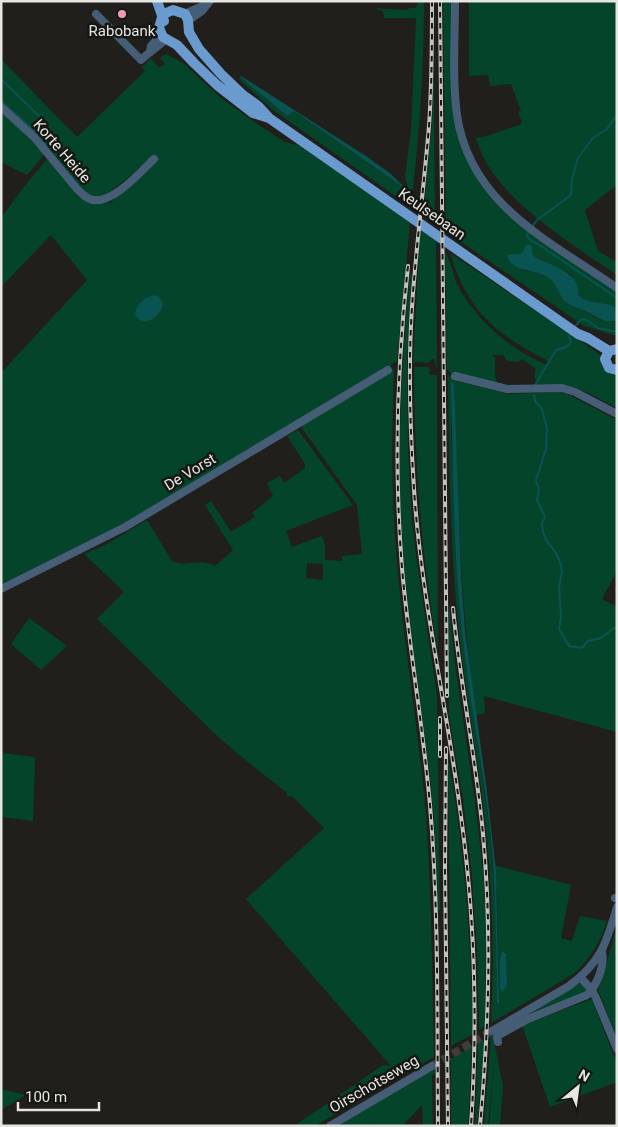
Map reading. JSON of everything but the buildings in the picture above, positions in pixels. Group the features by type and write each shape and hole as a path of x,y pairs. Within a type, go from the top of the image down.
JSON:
{"main road":[{"path":"155,1 162,18"},
{"path":"180,9 188,20 190,31 183,37 169,39 159,28 162,18 168,12 180,9"},
{"name":"Keulsebaan","path":"190,31 202,51 221,74 269,118 574,332 585,342 610,352"},
{"name":"Keulsebaan","path":"169,39 217,84 253,113 269,118"},
{"path":"610,352 607,366 612,370 617,370"}],"street":[{"path":"455,1 456,98 462,137 476,169 489,190 505,209 617,288"},
{"path":"180,9 202,12 208,3"},
{"path":"96,14 141,60 150,52 151,46 169,39"},
{"name":"Korte Heide","path":"1,107 34,137 77,190 93,200 102,200 110,197 154,159"},
{"name":"De Vorst","path":"1,589 124,527 388,370"},
{"path":"455,376 507,389 562,388 575,392 617,414"},
{"path":"492,1031 581,978 602,952 617,907"},
{"path":"498,1042 499,1034 582,998 592,990 603,958 602,952"},
{"path":"581,978 592,990 617,1049"},
{"name":"Oirschotseweg","path":"330,1126 432,1066"}],"green space":[{"path":"419,1 424,1 422,79 411,207 273,110 239,79 240,77 288,116 294,111 408,189 405,177 411,130 416,18 384,18 383,11 373,8 408,10 409,8 416,8"},
{"path":"443,1 452,1 453,106 472,169 492,198 517,222 617,291 617,308 581,298 576,291 572,275 534,256 531,246 521,255 508,255 509,260 522,270 537,272 547,276 555,282 567,303 583,309 596,318 617,321 617,336 584,326 448,233 448,226 446,226"},
{"path":"469,1 617,1 617,185 585,210 598,251 617,262 617,275 534,216 498,180 485,159 476,138 519,125 522,122 518,112 521,111 511,84 490,86 488,75 469,76"},
{"path":"166,54 183,63 221,98 260,126 285,142 301,146 410,223 397,362 129,521 1,584 1,373 87,280 51,235 1,287 1,218 47,159 77,195 86,201 97,204 110,203 158,161 153,156 118,186 104,195 95,197 87,194 1,105 1,59 77,137 145,71 142,67 151,58 159,68 165,64 160,58"},
{"path":"433,81 435,224 433,220 432,222 423,216 432,125"},
{"path":"1,112 28,136 44,155 27,175 1,162 1,129 3,128"},
{"path":"421,231 432,238 432,240 433,238 436,240 437,369 434,359 428,363 413,362"},
{"path":"445,252 459,288 476,313 497,334 520,351 547,365 548,361 513,341 486,319 466,291 450,253 598,353 601,356 602,364 617,373 617,408 587,392 570,386 536,385 537,382 534,376 536,369 522,359 518,362 507,361 503,355 493,355 493,357 495,357 497,383 506,385 450,373 447,369"},
{"path":"410,275 412,275 407,362 408,450 416,556 437,695 440,910 438,910 432,794 408,607 401,515 401,412"},
{"path":"414,367 429,367 430,375 437,375 438,652 423,547 417,475"},
{"path":"394,368 392,458 394,526 402,613 425,804 432,963 434,1057 315,1126 294,1126 383,1065 391,1066 246,899 324,828 293,797 286,796 287,793 213,732 97,619 124,592 84,554 103,546 147,520 172,561 178,563 204,562 215,566 233,550 205,505 211,501 231,532 255,517 252,513 273,496 267,483 280,476 284,483 305,468 305,464 287,436 298,430 353,505 286,531 292,547 322,536 325,545 325,560 342,561 342,556 362,554 357,505 299,424","holes":["307,563 323,564 323,580 306,578"]},
{"path":"448,375 458,378 457,381 509,394 555,392 567,394 617,420 617,571 602,599 617,607 617,732 484,696 485,713 476,715 463,590 454,382 451,432 458,574 466,662 490,831 499,1003 497,895 494,865 571,885 561,938 572,941 580,916 607,921 594,949 575,973 491,1023 493,951 490,878 483,805 456,600 451,504","holes":["502,951 505,952 507,985 501,991 500,959"]},
{"path":"449,603 455,664 483,871 486,922 485,1026 479,1030 477,950 472,876 463,799 449,716"},
{"path":"29,618 67,646 41,670 11,644"},
{"path":"1,753 35,757 33,821 1,817"},
{"path":"448,757 454,790 466,892 473,1030 473,1034 451,1046"},
{"path":"617,926 617,1039 598,989"},
{"path":"578,983 586,988 586,993 529,1014"},
{"path":"592,999 617,1064 617,1082 550,1107 522,1025"},
{"path":"491,1035 495,1038 494,1042 503,1086 500,1126 489,1126 495,1051 488,1126 484,1126"},
{"path":"485,1039 477,1126 475,1126 478,1043"},
{"path":"472,1046 468,1126 451,1126 451,1059"},
{"path":"435,1068 435,1073 432,1075 433,1126 423,1126 422,1105 402,1126 339,1126 368,1107"},
{"path":"1,1089 26,1095 1,1110"}],"water":[{"path":"241,76 366,156 391,174 407,190 294,111 288,116"},
{"path":"526,244 532,246 534,256 570,275 578,287 578,295 582,298 587,301 607,304 617,308 617,321 602,320 569,304 562,298 549,278 514,265 507,255 520,254 525,249"},
{"path":"155,295 159,297 163,304 161,309 150,320 141,321 135,313 138,306 148,297"},
{"path":"454,382 461,575 465,631 496,871 499,1003 497,1003 495,894 490,830 465,656 459,600 454,507 451,383"},
{"path":"502,951 506,954 507,985 502,992 500,988 500,959"}],"waterway":[{"path":"1,79 42,119 48,131 48,146"},
{"path":"1,101 38,134 48,146"},
{"path":"532,227 537,220 571,195 572,179 578,158 593,138 607,129 617,115"},
{"path":"529,231 527,236 530,240 617,298"},
{"path":"574,328 580,320 585,319 598,328 617,332"},
{"path":"535,385 556,350 567,347 571,342 570,334"},
{"path":"534,395 535,401 542,409 547,429 546,449 536,480 539,490 537,500 545,518 542,523 543,532 561,565 562,572 559,587 561,617 559,629 569,646 582,648 588,641 601,638 614,628 617,628"}],"tunnel":[{"path":"432,1066 492,1031"}],"railway":[{"path":"432,1 429,126 412,307 411,420 414,489 422,570 454,769 469,888 475,1006 471,1126"},
{"path":"440,1 447,696"},
{"path":"408,266 399,379 398,493 402,568 427,775 433,845 437,966 438,1126"},
{"path":"453,608 480,806 488,907 486,1053 480,1126"},
{"path":"440,718 440,756"},
{"path":"446,748 445,868 448,1126"}],"place":[{"name":"Rabobank","path":"122,14"}]}
